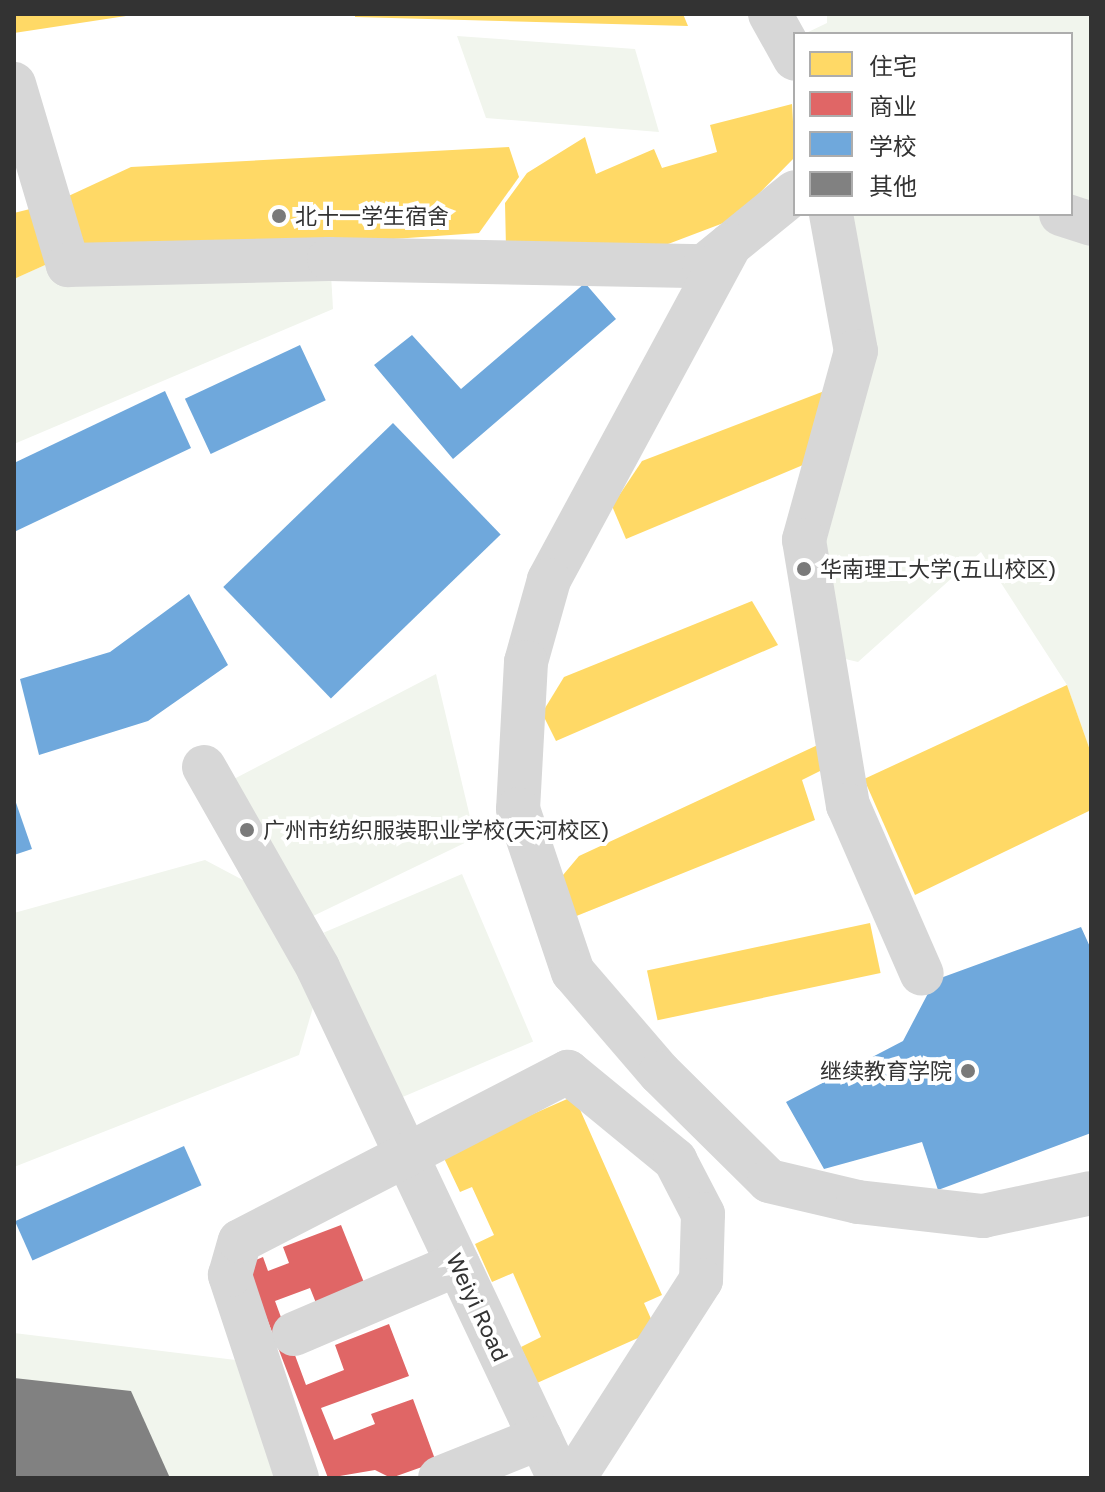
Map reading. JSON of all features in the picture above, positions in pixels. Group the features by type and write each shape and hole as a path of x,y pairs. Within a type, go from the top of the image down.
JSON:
{"street":[{"path":"770,14 793,55"},
{"path":"14,84 68,265 329,259 704,266 793,194"},
{"path":"831,216 856,351 804,540 848,805 922,974"},
{"path":"1067,216 1091,224"},
{"path":"730,245 549,580 526,662 518,809 573,972 671,1085 769,1181 858,1202 983,1216 1091,1193"},
{"name":"Weiyi Road","path":"204,767 318,968 559,1478"},
{"path":"297,1478 230,1275 240,1241 401,1144 568,1072 675,1160 703,1214 701,1280 574,1478"},
{"path":"294,1334 458,1264"},
{"path":"440,1478 540,1438"}],"shaded area":[{"path":"827,14 1091,14 1091,218 1073,211 1073,32 808,32 827,23"},
{"path":"457,36 635,49 659,132 486,118"},
{"path":"832,216 1067,216 1091,224 1091,753 1067,685 981,552 858,662 820,653 804,540 856,351"},
{"path":"54,261 331,274 333,309 14,444 14,279"},
{"path":"436,674 475,838 309,918 232,780"},
{"path":"205,860 256,887 314,1004 299,1055 14,1167 14,913"},
{"path":"462,874 533,1042 395,1100 324,933"},
{"path":"14,1333 244,1361 283,1478 14,1478"}],"building: 住宅":[{"path":"14,14 126,14 126,16 14,33"},
{"path":"355,14 683,14 688,26 355,17"},
{"path":"792,104 793,159 734,219 647,252 506,248 505,203 527,173 585,137 596,174 654,149 662,168 717,152 710,125"},
{"name":"北十一学生宿舍","path":"509,147 519,177 479,233 81,261 62,199 131,167"},
{"path":"34,208 54,261 14,279 14,213"},
{"path":"827,390 803,465 626,539 612,506 642,461"},
{"path":"752,601 778,645 556,741 542,713 564,677"},
{"path":"1067,685 1091,753 1091,810 915,895 864,779"},
{"path":"822,743 832,765 802,780 815,820 574,917 558,881 579,856"},
{"path":"870,923 881,973 658,1020 647,970"},
{"path":"574,1096 662,1295 644,1303 656,1330 537,1383 521,1347 541,1337 513,1273 492,1282 475,1244 494,1235 472,1187 460,1192 442,1154"}],"building: 商业":[{"path":"341,1225 365,1285 316,1303 310,1288 275,1301 306,1385 344,1370 335,1345 389,1324 409,1376 321,1408 334,1440 375,1424 371,1414 413,1399 436,1462 391,1478 375,1470 328,1478 246,1264 263,1257 268,1271 289,1263 283,1247"}],"building: 学校":[{"path":"585,283 616,319 453,459 374,365 412,335 461,389"},
{"path":"300,345 326,400 211,454 185,399"},
{"path":"165,391 191,448 14,532 14,463"},
{"path":"393,423 501,534 331,698 223,587"},
{"path":"189,594 228,665 148,721 39,755 20,679 110,652"},
{"path":"14,797 32,849 14,855"},
{"name":"继续教育学院","path":"1081,927 1091,949 1091,1133 938,1190 922,1142 824,1169 786,1102 903,1041 935,980"},
{"path":"184,1146 201,1185 32,1261 15,1221"}],"building: 其他":[{"path":"14,1378 131,1391 170,1478 14,1478"}],"place":[{"name":"北十一学生宿舍","path":"279,216"},
{"name":"华南理工大学(五山校区)","path":"804,569"},
{"name":"广州市纺织服装职业学校(天河校区)","path":"247,830"},
{"name":"继续教育学院","path":"968,1071"}]}
